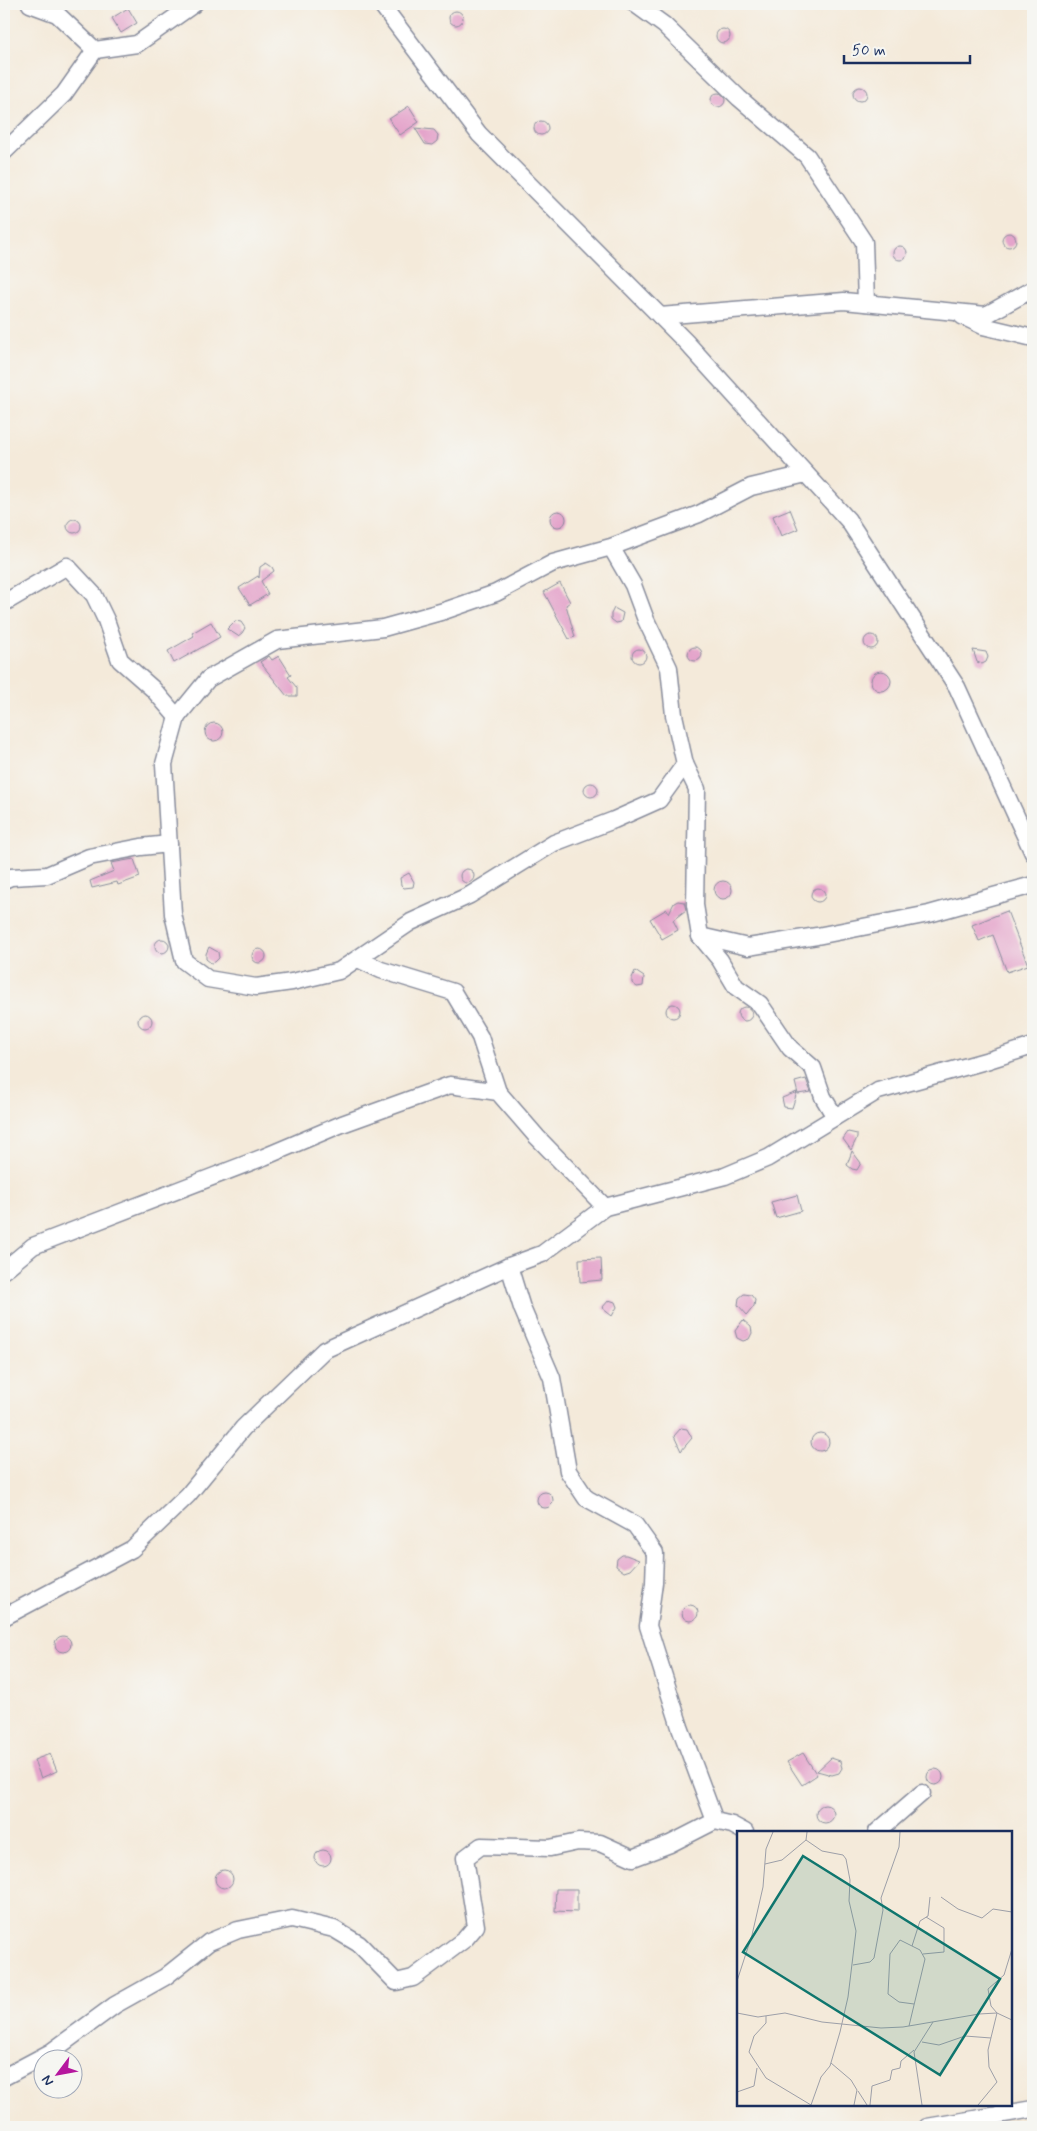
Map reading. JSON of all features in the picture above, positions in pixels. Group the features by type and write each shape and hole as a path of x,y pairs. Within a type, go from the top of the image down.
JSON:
{"street":[{"path":"30,4 57,14 94,50"},
{"path":"4,152 64,94 94,50 137,44 194,4"},
{"path":"381,4 479,134 686,342 848,520 956,687 1033,853"},
{"path":"635,4 664,25 739,98 807,156 864,242 866,303"},
{"path":"660,316 844,301 986,315 1033,289"},
{"path":"954,312 983,326 1033,338"},
{"path":"685,764 659,800 554,843 470,895 411,922 339,971 292,982 256,987 208,979 184,961 173,914 164,764 177,717 208,680 277,640 383,628 444,611 496,593 554,563 611,547 698,514 751,487 806,474"},
{"path":"611,547 633,585 646,620 669,668 674,715 685,764 697,788 695,906 700,936 720,960 736,987 760,1004 790,1048 813,1068 823,1097 835,1118"},
{"path":"4,603 67,566 94,595 106,620 120,660 152,688 177,717"},
{"path":"4,880 12,877 47,874 89,858 141,846 169,844"},
{"path":"700,936 748,947 929,914 1033,885"},
{"path":"358,959 381,970 453,992 480,1037 498,1092 605,1207"},
{"path":"4,1617 132,1549 188,1495 242,1428 324,1350 510,1266 542,1254 605,1207 725,1176 768,1158 878,1091 1033,1046"},
{"path":"4,1270 33,1246 264,1157 351,1120 450,1085 498,1092"},
{"path":"510,1266 522,1308 552,1378 568,1471 586,1498 635,1525 655,1553 654,1583 648,1626 680,1727 715,1821"},
{"path":"878,1831 922,1793"},
{"path":"4,2077 51,2052 115,2005 165,1977 209,1942 238,1930 292,1919 334,1929 359,1944 396,1982 414,1978 465,1939 476,1926 465,1858 481,1846 550,1848 578,1842 600,1844 634,1858 670,1844 715,1821 732,1825 743,1831"},
{"path":"927,2127 1033,2109"}],"building":[{"path":"128,8 137,23 121,33 112,18"},
{"path":"453,11 459,11 463,18 459,25 453,25 449,21 449,15"},
{"path":"720,29 726,29 730,36 726,43 720,43 716,39 716,33"},
{"path":"857,87 863,87 867,94 863,101 857,101 853,97 853,91"},
{"path":"718,93 723,95 725,100 723,105 718,107 713,105 711,100 713,95"},
{"path":"409,106 419,122 400,135 389,119"},
{"path":"538,121 544,121 548,128 544,135 538,135 534,131 534,125"},
{"path":"415,128 434,130 438,135 437,141 432,145 425,144"},
{"path":"1006,233 1012,233 1016,240 1012,247 1006,247 1002,243 1002,237"},
{"path":"897,246 903,246 907,253 903,260 897,260 893,256 893,250"},
{"path":"790,509 798,529 781,536 773,516"},
{"path":"555,511 561,511 566,516 564,525 555,527 550,522 550,516"},
{"path":"74,519 79,521 81,526 79,531 74,533 69,531 67,526 69,521"},
{"path":"266,563 274,571 261,581 268,594 250,605 239,588 258,576 259,578 260,567"},
{"path":"560,583 570,602 566,605 575,637 569,639 544,592"},
{"path":"614,608 623,613 621,622 616,623 611,619"},
{"path":"235,621 241,622 245,628 238,636 227,629"},
{"path":"211,622 220,637 174,663 168,651 194,636 192,633"},
{"path":"871,635 876,637 878,642 876,647 871,649 866,647 864,642 866,637"},
{"path":"695,647 700,649 702,654 700,659 695,661 690,659 688,654 690,649"},
{"path":"639,649 644,651 646,656 644,661 639,663 634,661 632,656 634,651"},
{"path":"973,650 986,652 988,657 986,662 982,664 977,662"},
{"path":"269,656 272,660 279,656 291,675 288,677 297,688 297,696 287,696 260,662"},
{"path":"877,671 885,671 891,677 891,685 885,691 877,691 871,685 871,677"},
{"path":"214,723 220,726 223,732 220,738 214,741 208,738 205,732 208,726"},
{"path":"591,783 596,785 598,790 596,795 591,797 586,795 584,790 586,785"},
{"path":"134,859 140,877 118,885 117,882 92,888 90,881 114,871 111,863"},
{"path":"467,869 472,871 474,876 472,881 467,883 462,881 460,876 462,871"},
{"path":"409,873 414,882 413,887 404,888 401,885 400,878"},
{"path":"723,881 729,884 732,890 729,896 723,899 717,896 714,890 717,884"},
{"path":"818,888 823,890 825,895 823,900 818,902 813,900 811,895 813,890"},
{"path":"678,901 684,902 686,910 673,920 678,930 662,939 650,919 667,909 669,913 674,903"},
{"path":"1007,911 1028,965 1007,972 993,935 979,941 972,925"},
{"path":"162,939 167,941 169,946 167,951 162,953 157,951 155,946 157,941"},
{"path":"209,947 218,952 219,958 215,962 211,963 206,959"},
{"path":"259,949 264,951 266,956 264,961 259,963 254,961 252,956 254,951"},
{"path":"635,971 644,977 643,986 637,987 632,983"},
{"path":"673,1004 678,1006 680,1011 678,1016 673,1018 668,1016 666,1011 668,1006"},
{"path":"745,1007 750,1009 752,1014 750,1019 745,1021 740,1019 738,1014 740,1009"},
{"path":"145,1014 150,1016 152,1021 150,1026 145,1028 140,1026 138,1021 140,1016"},
{"path":"806,1079 811,1092 798,1094 795,1082"},
{"path":"797,1092 792,1108 784,1107 782,1098"},
{"path":"848,1132 857,1134 851,1150 843,1139"},
{"path":"852,1151 861,1163 857,1170 847,1165"},
{"path":"797,1195 801,1211 776,1218 771,1202"},
{"path":"601,1258 602,1280 580,1282 579,1259"},
{"path":"744,1294 751,1295 755,1300 754,1306 747,1315 738,1305 739,1298"},
{"path":"609,1300 615,1302 617,1307 612,1316 602,1308"},
{"path":"743,1320 751,1327 752,1333 749,1339 743,1341 737,1338 735,1331"},
{"path":"681,1428 687,1429 692,1438 681,1451 674,1436"},
{"path":"820,1433 826,1436 829,1442 826,1448 820,1451 814,1448 811,1442 814,1436"},
{"path":"542,1492 548,1492 553,1497 551,1506 542,1508 537,1503 537,1497"},
{"path":"622,1555 639,1560 630,1570 624,1572 616,1566 617,1559"},
{"path":"687,1605 693,1605 698,1610 696,1619 687,1621 682,1616 682,1610"},
{"path":"60,1636 66,1636 71,1641 69,1650 60,1652 55,1647 55,1641"},
{"path":"803,1753 817,1775 802,1785 787,1762"},
{"path":"50,1754 57,1771 41,1778 34,1760"},
{"path":"831,1758 840,1761 842,1768 839,1773 832,1775 817,1771"},
{"path":"932,1769 938,1769 943,1774 941,1783 932,1785 927,1780 927,1774"},
{"path":"825,1805 831,1808 834,1814 831,1820 825,1823 819,1820 816,1814 819,1808"},
{"path":"320,1850 326,1850 331,1855 329,1864 320,1866 315,1861 315,1855"},
{"path":"224,1870 230,1873 233,1879 230,1885 224,1888 218,1885 215,1879 218,1873"},
{"path":"556,1889 577,1889 577,1912 555,1911"}]}
